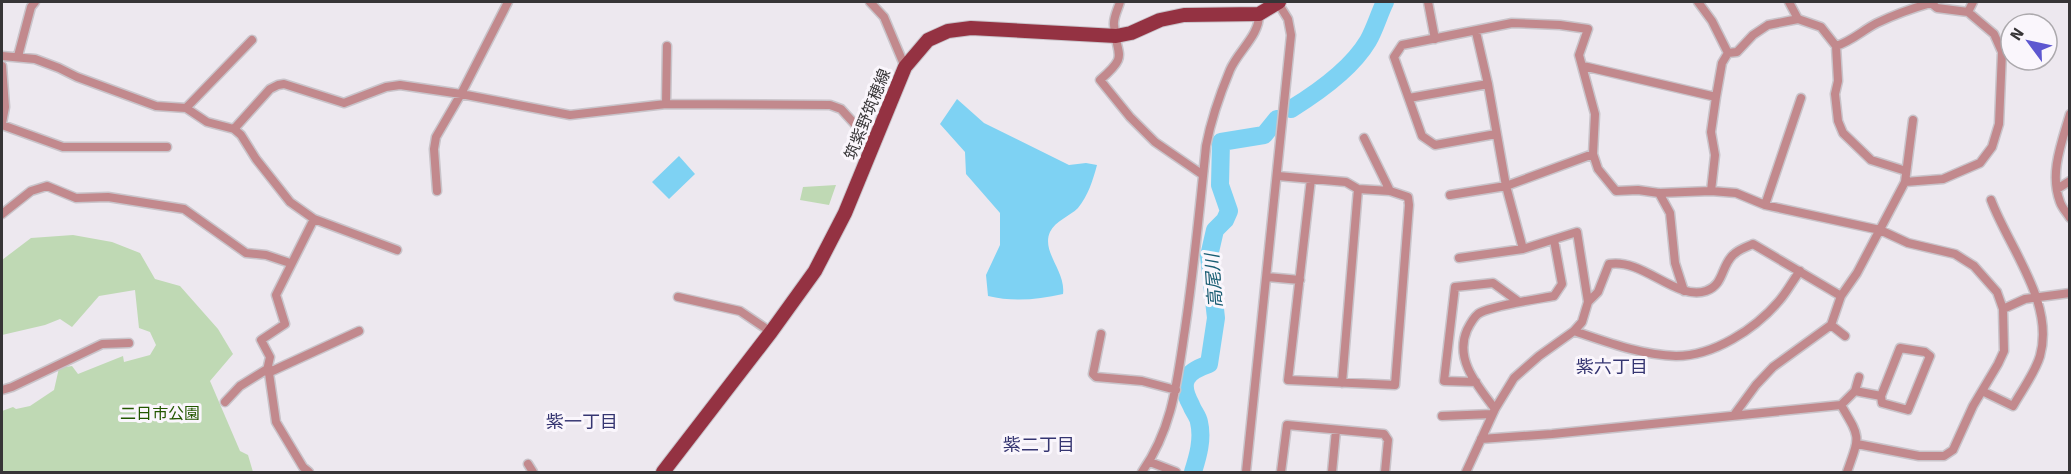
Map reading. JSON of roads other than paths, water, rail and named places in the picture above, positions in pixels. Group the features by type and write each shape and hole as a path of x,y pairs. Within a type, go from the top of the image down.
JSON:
{"main road":[{"path":"1259,14 1279,2"},
{"name":"筑紫野筑穂線","path":"663,472 815,271 835,234 905,67 928,40 948,30 971,28 1116,36 1131,33 1160,20 1184,15 1259,14"}],"street":[{"path":"18,56 31,8 35,2"},
{"path":"437,191 434,149 436,137 461,94 508,2"},
{"path":"870,2 884,17 905,67"},
{"path":"1120,2 1113,22 1119,56 1115,67 1100,80 1130,117 1155,142 1203,175"},
{"path":"1246,472 1288,78 1291,30 1279,2"},
{"path":"1428,2 1435,39"},
{"path":"1698,2 1712,21 1728,53"},
{"path":"1968,12 1973,2"},
{"path":"1793,3 1798,19"},
{"path":"1836,46 1851,41 1876,24 1914,4 1931,3 1937,8 1968,12 1994,34 2002,52 1999,124 1992,147 1980,163 1943,179 1905,182"},
{"path":"1142,472 1164,435 1176,390 1192,283 1210,126 1231,68 1259,24 1259,14"},
{"path":"1728,53 1737,52 1753,35 1768,25 1798,19 1821,27 1836,46 1838,81 1835,94 1838,121 1843,133 1871,160 1906,171"},
{"path":"1497,134 1435,145 1422,136 1394,57 1402,45 1512,23 1560,25 1587,29 1580,55 1595,114 1593,154 1598,169 1616,191 1736,193 1765,205 1880,230 1908,243 1955,254 1974,266 1996,292 2003,309 2004,351 1953,450 1944,456 1919,456 1857,444"},
{"path":"1476,32 1488,84 1506,186 1523,249"},
{"path":"186,108 252,40"},
{"path":"666,104 667,46"},
{"path":"1711,191 1715,155 1711,132 1722,63 1728,53"},
{"path":"2,56 18,56 43,62 156,106 186,108 207,122 234,129 241,135 256,159 290,202 315,219 397,250"},
{"path":"2,66 5,100 2,124 63,147 167,147"},
{"path":"1583,66 1716,97"},
{"path":"1409,98 1488,84"},
{"path":"234,129 270,89 278,85 288,85 344,103 394,86 413,86 570,115 666,104 830,105 841,109 862,132 874,139"},
{"path":"1765,205 1801,98"},
{"path":"2070,114 2060,147 2056,182 2060,202 2070,218"},
{"path":"1734,415 1756,385 1773,367 1831,324 1841,296 1857,273 1905,182 1913,120"},
{"path":"1364,138 1390,191"},
{"path":"1450,195 1506,186 1593,154"},
{"path":"1278,176 1346,182 1358,189 1390,191 1408,197 1395,386 1288,380 1311,179"},
{"path":"2057,189 2070,181"},
{"path":"2,214 31,191 47,186 76,198 108,197 178,208 189,212 246,254 266,255 290,263"},
{"path":"1342,383 1358,189"},
{"path":"1659,193 1670,213 1675,263 1684,291"},
{"path":"1982,391 2013,406 2039,358 2043,334 2037,299 1991,200"},
{"path":"309,472 303,467 276,422 269,370 270,357 261,340 285,324 276,295 290,263 315,219"},
{"path":"1459,258 1523,249 1577,232 1588,302 1582,322 1574,331 1539,356 1514,378 1493,411 1466,472"},
{"path":"1493,411 1467,367 1464,352 1465,336 1479,314 1519,302 1554,296 1562,284 1554,240"},
{"path":"1588,302 1598,292 1609,264 1620,262 1684,291 1695,293 1707,291 1720,282 1731,256 1753,243 1841,296"},
{"path":"1574,331 1642,352 1674,356 1691,355 1722,343 1758,321 1779,300 1800,271"},
{"path":"1267,277 1300,280"},
{"path":"1476,382 1444,381 1455,287 1493,283 1519,302"},
{"path":"2003,309 2025,299 2070,293"},
{"path":"678,297 740,310 771,332"},
{"path":"1831,324 1845,336"},
{"path":"225,402 240,386 269,370 359,331"},
{"path":"1101,334 1093,374 1096,377 1142,381 1176,390"},
{"path":"2,390 102,344 129,343"},
{"path":"1900,348 1924,352 1930,356 1908,410 1882,403 1881,396 1900,348"},
{"path":"1481,439 1841,405 1855,391 1859,377"},
{"path":"1855,391 1881,396"},
{"path":"1841,405 1857,433 1857,444 1847,472"},
{"path":"1442,416 1493,411"},
{"path":"1281,472 1287,425 1384,434 1388,440 1385,472"},
{"path":"1332,472 1336,430"},
{"path":"1150,462 1176,472"},
{"path":"528,464 533,472"}],"water":[{"path":"957,99 984,123 1069,165 1086,163 1097,165 1090,188 1082,203 1055,225 1048,239 1051,254 1061,277 1063,294 1025,300 988,296 986,275 1000,245 1000,213 966,174 965,152 940,124"},
{"path":"679,156 695,174 669,199 652,182"}],"waterway":[{"name":"高尾川","path":"1291,109 1323,88 1353,61 1373,32 1385,2"},
{"name":"高尾川","path":"1193,472 1199,447 1200,428 1198,418 1187,397 1185,384 1190,374 1209,364 1216,318 1209,256 1215,230 1225,220 1229,211 1220,185 1221,142 1264,135 1277,119"}],"district":[{"name":"紫六丁目","path":"1612,367"},
{"name":"紫一丁目","path":"582,422"},
{"name":"紫二丁目","path":"1039,445"}],"park label":[{"name":"二日市公園","path":"160,413"}]}
